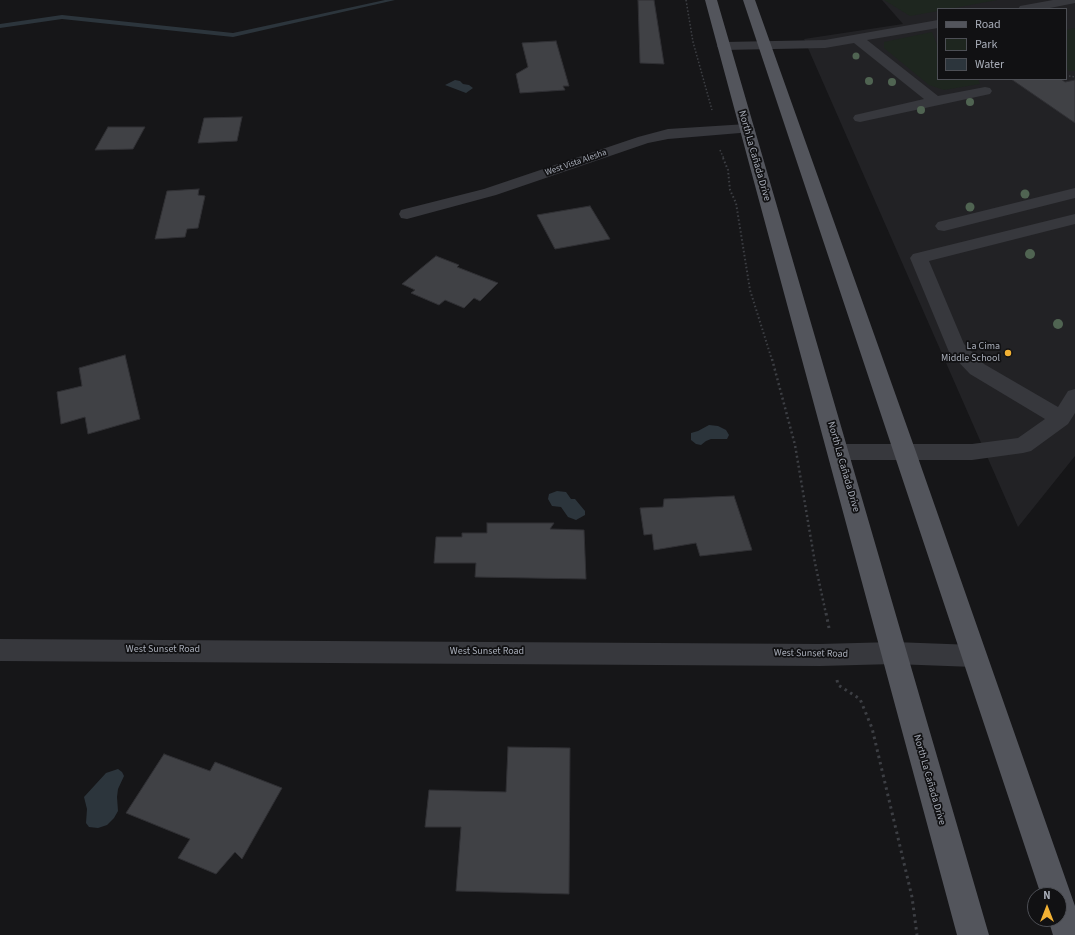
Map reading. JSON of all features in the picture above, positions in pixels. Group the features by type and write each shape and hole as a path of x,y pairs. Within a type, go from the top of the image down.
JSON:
{"main road":[{"name":"North La Cañada Drive","path":"711,0 839,452 973,935"},
{"path":"749,0 906,452 1053,887"}],"street":[{"path":"1030,8 1074,0"},
{"path":"724,46 825,44 937,24"},
{"path":"857,39 935,102"},
{"path":"860,118 985,91"},
{"name":"West Vista Alesha","path":"407,214 490,192 643,140 668,134 747,129"},
{"path":"944,226 1075,193"},
{"path":"1061,419 977,369 956,347 919,258 1075,219"},
{"path":"839,452 972,452 1023,445 1061,419 1075,396"},
{"name":"West Sunset Road","path":"0,650 894,654 974,656"}],"path":[{"path":"686,0 693,42 712,111 707,120 709,131 712,140 720,149 728,170 730,190 736,203 750,290 779,382 794,445 815,563 826,608 838,685 860,699 872,728 912,897 917,935"},
{"path":"1069,76 1075,77"}],"shaded area":[{"name":"La Cima Middle School","path":"882,0 1075,0 1075,456 1018,527 804,39 903,24"}],"green space":[{"path":"884,0 997,0 954,8 937,8 937,11 910,16"},
{"path":"1075,28 1075,71 1068,71 1067,68 1067,30"},
{"path":"932,32 937,44 937,80 978,80 980,84 944,90 929,85 884,48 884,42"}],"water":[{"path":"455,80 473,88 466,93 445,85"},
{"path":"709,425 718,426 726,430 729,435 727,439 711,439 701,445 696,444 691,440 691,433"},
{"path":"557,491 566,492 571,499 575,499 585,511 585,515 576,520 568,517 561,507 552,506 548,499 549,494"},
{"path":"118,769 124,776 118,789 118,811 107,825 98,828 89,827 86,823 87,809 84,797 106,773"}],"building":[{"path":"638,0 654,0 664,64 640,63"},
{"path":"556,41 569,86 563,86 565,90 520,93 516,74 528,67 522,43"},
{"path":"1012,80 1062,80 1065,82 1075,80 1075,123"},
{"path":"242,117 237,141 198,143 204,118"},
{"path":"108,127 145,127 133,149 95,150"},
{"path":"199,189 198,195 205,196 198,228 187,229 185,237 155,239 167,191"},
{"path":"590,206 610,239 555,249 537,215"},
{"path":"436,256 459,265 457,267 498,283 480,301 474,298 464,308 445,300 439,305 411,293 415,290 402,284"},
{"path":"125,355 140,419 88,434 85,417 61,424 57,392 82,386 79,368"},
{"path":"734,496 752,550 700,556 696,543 654,550 652,534 644,535 640,508 663,507 664,499"},
{"path":"487,523 554,523 550,529 584,530 586,579 475,577 476,563 434,563 436,537 462,537 462,533 487,533"},
{"path":"508,747 570,748 569,894 456,891 461,827 425,827 429,790 506,792"},
{"path":"164,754 210,771 215,762 282,788 242,859 235,852 216,874 178,858 190,839 126,813"}],"waterway":[{"path":"0,26 62,17 233,35 392,0"}],"place":[{"name":"La Cima Middle School","path":"1008,353"}]}
